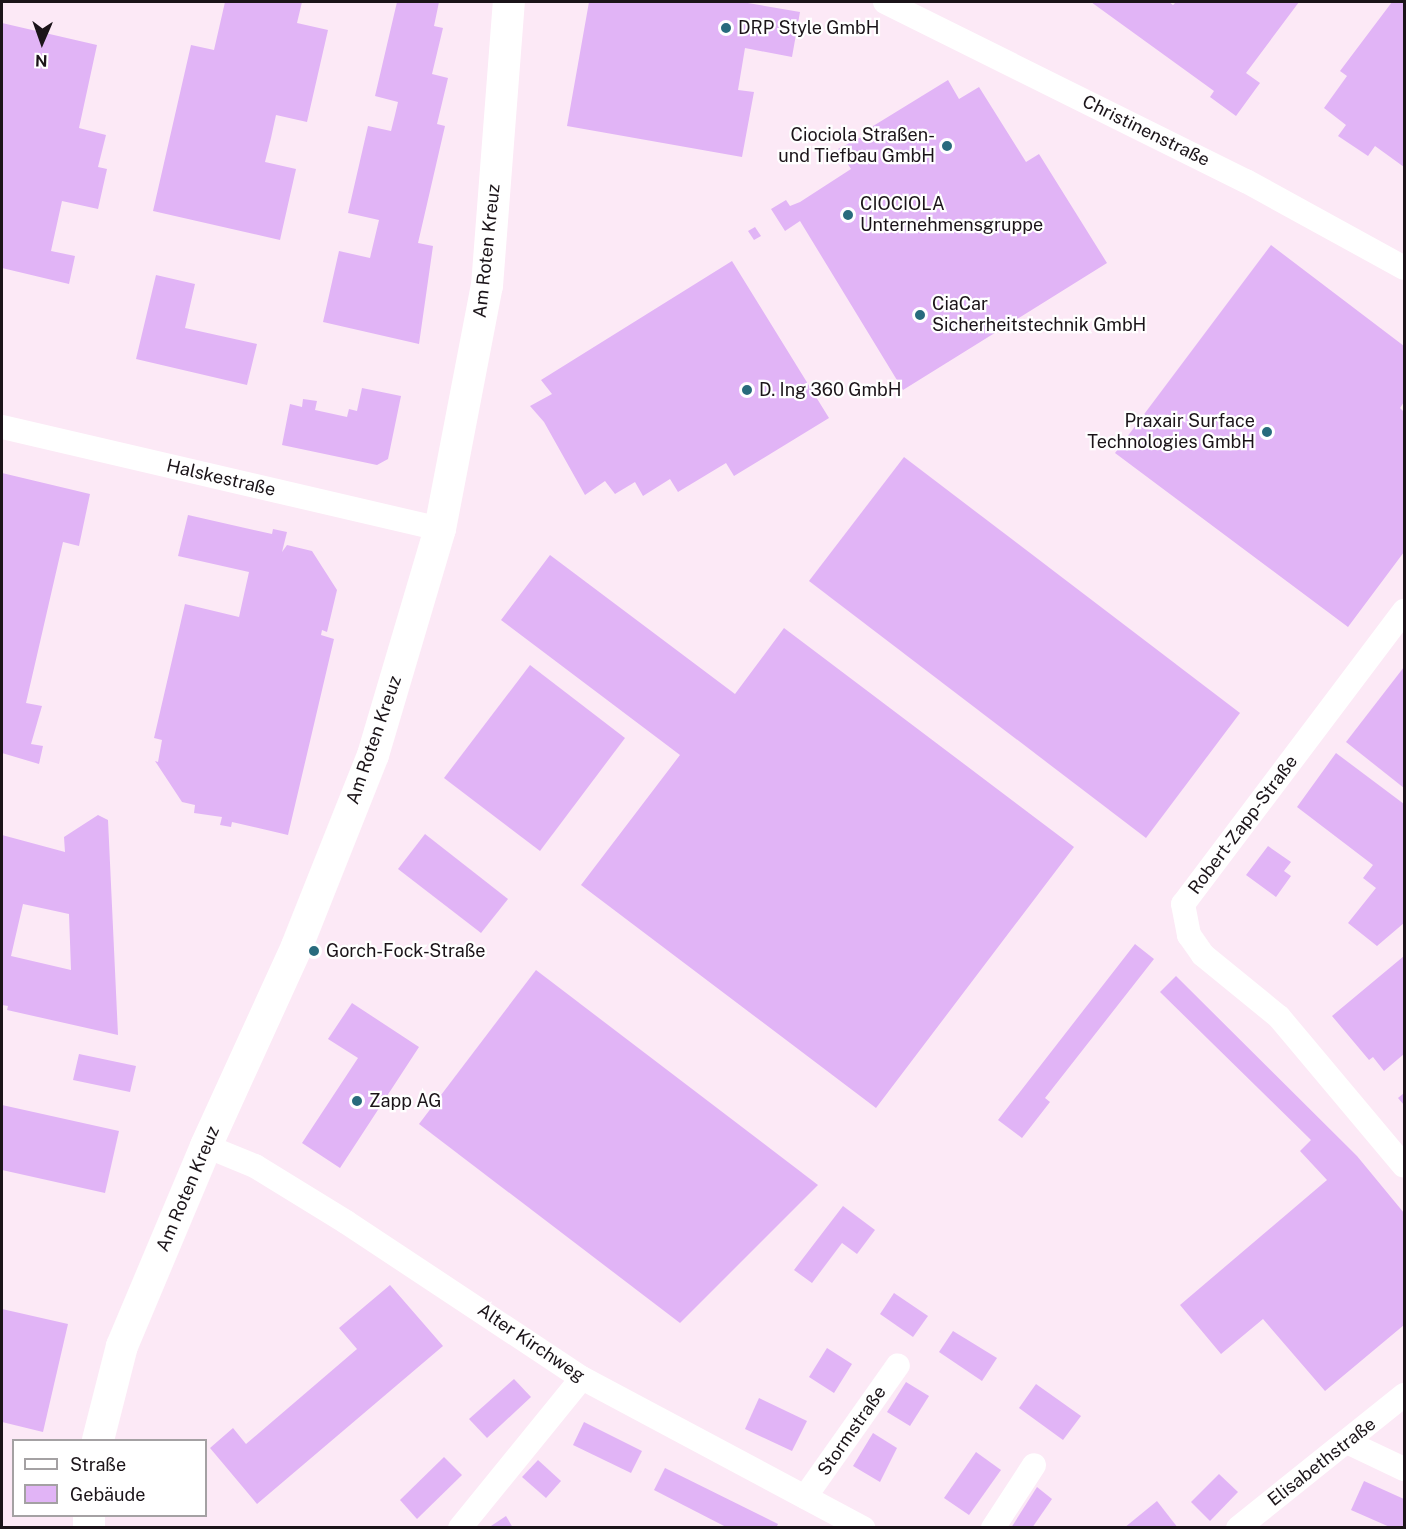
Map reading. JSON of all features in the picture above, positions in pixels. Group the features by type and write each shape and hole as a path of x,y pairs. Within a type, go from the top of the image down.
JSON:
{"street":[{"name":"Am Roten Kreuz","path":"98,1439 122,1346 206,1146 297,946 373,755 440,529 487,286 509,2"},
{"name":"Christinenstraße","path":"885,2 1246,181 1404,268"},
{"name":"Halskestraße","path":"2,427 440,529"},
{"name":"Robert-Zapp-Straße","path":"1404,611 1183,904 1189,935 1203,955 1279,1017 1404,1166"},
{"name":"Alter Kirchweg","path":"206,1146 255,1166 346,1222 582,1378 863,1527"},
{"name":"Stormstraße","path":"805,1497 898,1365"},
{"path":"460,1527 582,1378"},
{"name":"Elisabethstraße","path":"1238,1527 1348,1443 1404,1395"},
{"path":"1348,1443 1404,1469"},
{"path":"993,1527 1034,1465"}],"building":[{"path":"225,2 302,2 297,23 328,30 307,122 276,115 265,162 296,169 280,240 153,211 191,45 214,50"},
{"path":"397,2 439,2 434,26 443,28 432,74 448,78 437,124 445,126 418,243 433,246 419,344 323,322 339,251 370,258 379,220 348,213 368,126 391,131 395,115 398,102 375,96"},
{"path":"589,2 742,2 800,12 792,57 745,48 738,90 754,92 742,157 567,126"},
{"path":"1091,2 1169,2 1173,5 1176,2 1299,2 1246,73 1260,83 1236,116 1210,97 1214,91"},
{"path":"1392,2 1404,2 1404,167 1375,146 1368,156 1338,136 1346,125 1324,108 1347,76 1340,71"},
{"path":"2,23 97,45 79,128 106,135 98,167 107,169 98,209 62,201 51,251 75,256 69,284 2,268"},
{"path":"948,80 959,99 979,87 1026,162 1039,154 1107,263 903,390 800,221 785,231 771,209 786,200 790,206 800,202 851,169 838,149 867,134 865,131"},
{"path":"755,227 761,236 754,240 748,231"},
{"name":"Praxair Surface Technologies GmbH","path":"1271,245 1404,346 1404,402 1400,408 1404,412 1404,552 1348,627 1115,453"},
{"path":"732,261 829,418 734,476 726,463 678,492 670,479 643,496 635,482 615,494 605,481 585,495 544,422 530,406 552,394 541,380"},
{"path":"156,275 195,284 185,328 257,344 247,385 136,359"},
{"path":"362,388 401,396 388,459 377,465 282,445 290,404 302,407 303,399 317,401 315,410 347,417 349,409 357,411"},
{"path":"904,457 1240,713 1146,838 809,581"},
{"path":"2,473 90,494 79,546 63,542 26,703 42,706 31,744 43,746 39,764 2,753"},
{"path":"188,515 272,534 273,529 287,532 282,552 287,545 312,551 337,590 327,632 322,630 321,635 334,639 288,835 232,822 231,827 220,825 222,817 194,813 195,805 182,802 155,761 158,762 162,740 154,738 185,604 239,617 249,572 178,556"},
{"path":"550,555 735,694 784,628 1074,847 876,1108 581,885 680,755 501,620"},
{"path":"530,665 625,738 540,851 444,778"},
{"path":"1404,667 1404,788 1346,742"},
{"path":"1336,753 1404,804 1404,923 1377,946 1348,923 1376,888 1363,878 1373,865 1297,807"},
{"path":"98,815 108,820 118,1035 7,1010 8,1006 2,1005 2,835 65,852 64,837","holes":["23,904 69,914 71,970 11,956"]},
{"path":"425,834 508,899 481,933 398,869"},
{"path":"1268,846 1291,862 1284,871 1291,876 1276,897 1246,875"},
{"path":"1135,944 1154,959 1045,1098 1050,1102 1022,1138 998,1120"},
{"path":"1404,956 1404,1054 1384,1071 1373,1057 1369,1060 1332,1016"},
{"path":"536,970 818,1185 680,1323 419,1124"},
{"path":"1176,976 1357,1156 1404,1213 1404,1325 1325,1391 1263,1319 1221,1354 1180,1305 1327,1180 1300,1151 1311,1140 1160,992"},
{"name":"Zapp AG","path":"352,1003 419,1047 340,1168 302,1143 358,1058 328,1039"},
{"path":"79,1054 136,1066 130,1092 73,1080"},
{"path":"1404,1093 1404,1105 1398,1098"},
{"path":"2,1105 119,1131 105,1193 2,1170"},
{"path":"843,1206 875,1230 857,1254 842,1243 812,1283 794,1270"},
{"path":"390,1285 443,1346 257,1504 210,1448 233,1428 246,1444 357,1349 339,1328"},
{"path":"894,1293 928,1316 913,1337 880,1314"},
{"path":"2,1309 68,1324 43,1432 2,1422"},
{"path":"953,1331 997,1358 982,1381 939,1352"},
{"path":"827,1348 852,1364 834,1393 809,1377"},
{"path":"514,1379 531,1397 487,1438 469,1419"},
{"path":"906,1382 929,1396 910,1426 887,1412"},
{"path":"1036,1384 1081,1416 1063,1440 1019,1408"},
{"path":"759,1398 807,1421 792,1451 745,1429"},
{"path":"584,1422 642,1451 631,1473 573,1445"},
{"path":"873,1433 897,1448 880,1482 853,1466"},
{"path":"976,1452 1001,1470 969,1515 944,1498"},
{"path":"444,1457 462,1475 417,1519 400,1500"},
{"path":"538,1460 561,1481 546,1498 522,1477"},
{"path":"665,1468 778,1524 776,1528 728,1528 654,1490"},
{"path":"1219,1474 1238,1492 1210,1521 1191,1502"},
{"path":"1364,1481 1404,1499 1404,1528 1392,1528 1351,1510"},
{"path":"1037,1487 1052,1499 1032,1528 1011,1528"},
{"path":"1157,1501 1178,1528 1124,1528"},
{"path":"506,1516 513,1528 488,1528"}],"place":[{"name":"DRP Style GmbH","path":"726,28"},
{"name":"Ciociola Straßen- und Tiefbau GmbH","path":"947,146"},
{"name":"CIOCIOLA Unternehmensgruppe","path":"848,215"},
{"name":"CiaCar Sicherheitstechnik GmbH","path":"920,315"},
{"name":"D. Ing 360 GmbH","path":"747,390"},
{"name":"Praxair Surface Technologies GmbH","path":"1267,432"},
{"name":"Gorch-Fock-Straße","path":"314,951"},
{"name":"Zapp AG","path":"357,1101"}]}
